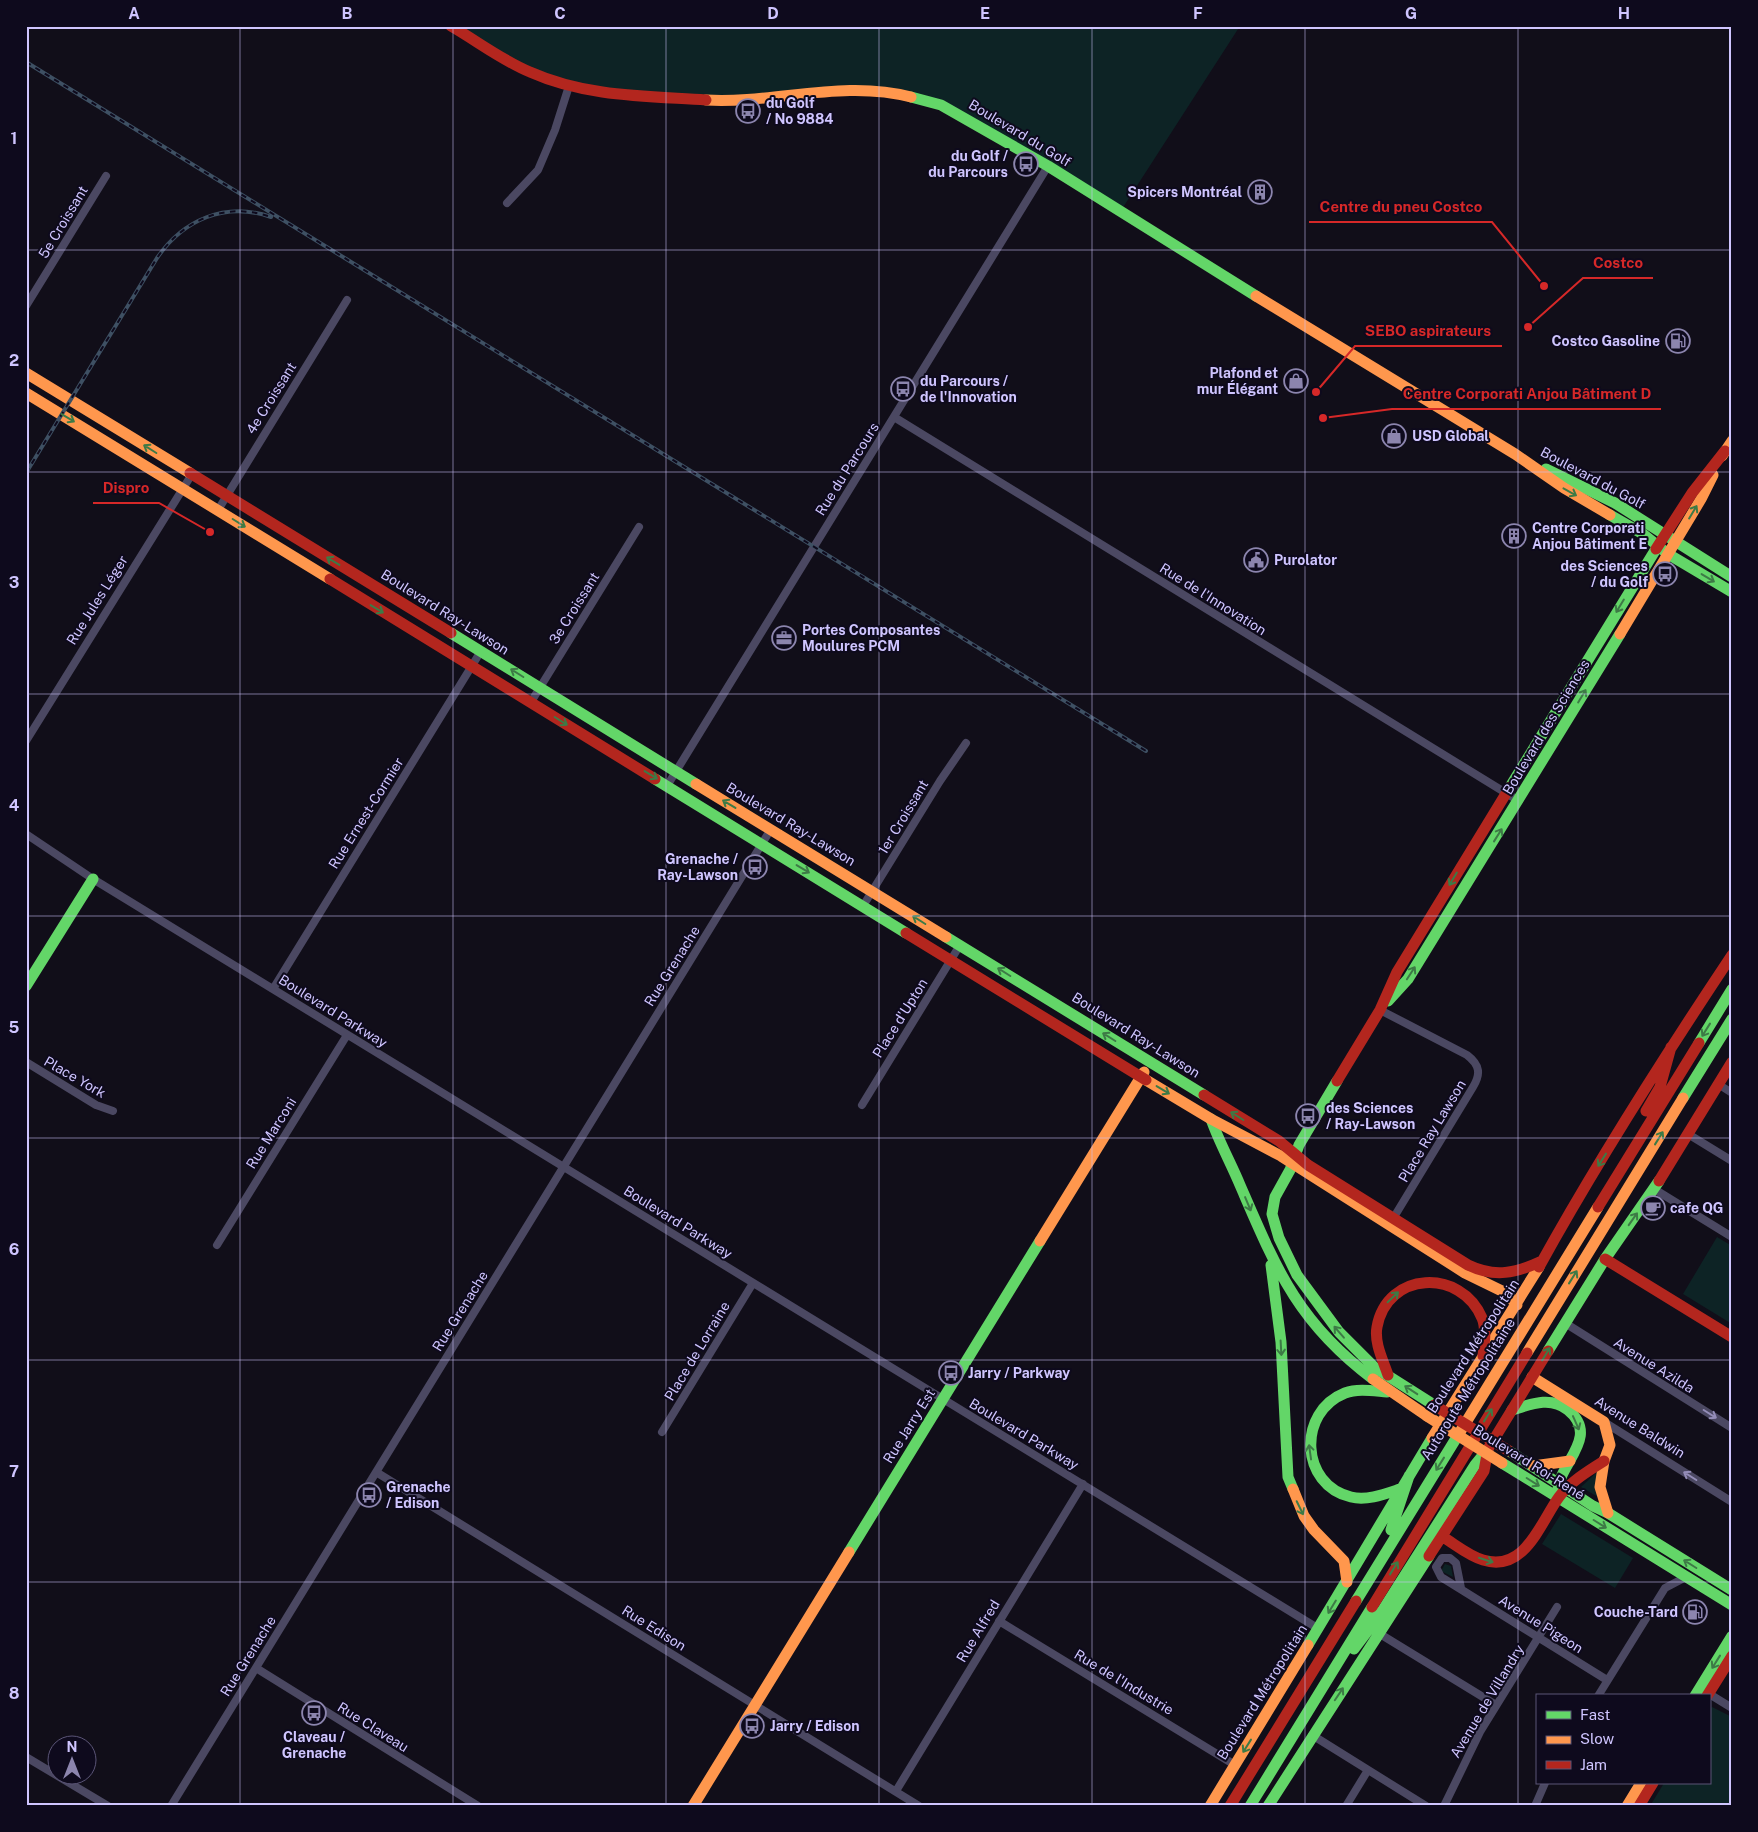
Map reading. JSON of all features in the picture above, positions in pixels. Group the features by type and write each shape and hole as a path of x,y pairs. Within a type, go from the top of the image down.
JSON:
{"main road":[{"name":"Boulevard du Golf","path":"451,26 513,64 569,86 608,94 736,102 841,90 891,93 930,101 952,110 1048,166 1255,296 1516,454 1564,488 1613,516 1668,554 1732,592"},
{"name":"Boulevard Ray-Lawson","path":"26,373 1151,1062 1279,1142 1294,1159"},
{"name":"Boulevard Ray-Lawson","path":"26,393 1211,1119 1227,1125 1294,1159 1470,1276 1506,1293 1517,1305"},
{"name":"Boulevard des Sciences","path":"1294,1159 1301,1141 1380,1010 1397,972 1506,793 1658,546 1670,539 1701,499 1732,441"},
{"name":"Boulevard du Golf","path":"1516,454 1615,503 1732,577"},
{"name":"Boulevard des Sciences","path":"1380,1010 1408,979 1519,801 1668,554 1670,539"},
{"path":"26,986 93,879"},
{"name":"Boulevard Métropolitain","path":"1210,1806 1319,1629 1400,1489 1517,1305 1671,1047 1732,955"},
{"name":"Autoroute Métropolitaine","path":"1230,1806 1732,989"},
{"path":"1036,1012 1046,998"},
{"path":"1250,1806 1732,1020"},
{"path":"1616,1176 1641,1121 1660,1087 1671,1047"},
{"name":"Rue Jarry Est","path":"693,1806 1151,1062"},
{"path":"1314,1702 1379,1616 1475,1465 1488,1449 1605,1259 1654,1189 1732,1062"},
{"name":"Boulevard Roi-René","path":"1211,1119 1270,1256 1292,1295 1321,1333 1348,1360 1387,1392 1732,1605"},
{"name":"Boulevard Roi-René","path":"1294,1159 1277,1192 1272,1209 1273,1222 1283,1247 1300,1279 1332,1323 1361,1355 1388,1375 1562,1486 1732,1590"},
{"name":"Boulevard Ray-Lawson","path":"1391,1222 1486,1274 1510,1274 1542,1261"},
{"path":"1270,1256 1281,1342 1288,1477 1296,1500 1309,1524 1344,1561 1347,1582"},
{"path":"1605,1259 1732,1337"},
{"path":"1388,1375 1377,1340 1380,1316 1393,1295 1404,1288 1420,1282 1449,1284 1470,1298 1477,1308 1483,1324 1483,1356"},
{"name":"Avenue Baldwin","path":"1532,1377 1604,1422"},
{"path":"1387,1392 1352,1392 1328,1403 1313,1423 1309,1450 1319,1477 1340,1493 1364,1498 1400,1489"},
{"path":"1443,1537 1486,1561 1496,1563 1508,1561 1525,1551 1558,1498 1570,1461 1578,1445 1580,1434 1576,1418 1568,1410 1557,1404 1545,1402 1512,1410"},
{"path":"1604,1422 1610,1445 1604,1461 1600,1487 1608,1513"},
{"path":"1268,1806 1484,1471 1488,1449"},
{"path":"1533,1466 1570,1461"},
{"path":"1562,1486 1604,1461"},
{"path":"1377,1566 1400,1508 1409,1476"},
{"path":"1703,1693 1732,1636"},
{"path":"1703,1693 1732,1656"},
{"path":"1627,1806 1640,1784"},
{"path":"1639,1806 1652,1784"}],"street":[{"path":"507,204 538,170 555,130 569,86"},
{"name":"Rue du Parcours","path":"668,786 1048,166"},
{"name":"5e Croissant","path":"26,306 106,176"},
{"name":"4e Croissant","path":"218,510 347,300"},
{"name":"Rue de l'Innovation","path":"894,417 1519,801"},
{"name":"Rue Jules Léger","path":"26,741 192,474"},
{"name":"3e Croissant","path":"531,702 639,527"},
{"name":"Rue Ernest-Cormier","path":"273,989 481,651"},
{"name":"1er Croissant","path":"863,906 940,781 966,743"},
{"name":"Rue Grenache","path":"171,1806 771,829"},
{"name":"Boulevard Parkway","path":"26,834 93,879 1319,1629"},
{"name":"Place d'Upton","path":"862,1104 960,945"},
{"name":"Place Ray Lawson","path":"1380,1010 1467,1055 1477,1065 1479,1073 1473,1087 1391,1222"},
{"name":"Rue Marconi","path":"217,1245 347,1035"},
{"name":"Place York","path":"26,1062 96,1105 113,1111"},
{"path":"1718,1084 1732,1093"},
{"path":"1688,1134 1732,1161"},
{"path":"1654,1189 1732,1237"},
{"name":"Place de Lorraine","path":"662,1432 753,1283"},
{"name":"Avenue Azilda","path":"1565,1323 1732,1428"},
{"name":"Avenue Baldwin","path":"1604,1422 1732,1502"},
{"name":"Rue Edison","path":"376,1472 919,1806"},
{"name":"Rue Alfred","path":"896,1791 1083,1484"},
{"path":"1599,1694 1665,1588 1686,1577"},
{"name":"Avenue Pigeon","path":"1461,1588 1607,1680"},
{"name":"Avenue de Villandry","path":"1444,1806 1466,1758 1496,1705 1557,1607"},
{"name":"Rue de l'Industrie","path":"1000,1621 1235,1765"},
{"path":"1380,1634 1496,1705"},
{"name":"Rue Claveau","path":"256,1668 478,1806"},
{"path":"1710,1697 1732,1708"},
{"path":"1312,1735 1426,1806"},
{"path":"26,1757 108,1806"},
{"path":"1346,1806 1368,1770"},
{"path":"1535,1806 1545,1784"}],"green space":[{"path":"452,26 1240,26 1122,209 952,110 883,92 762,100 641,97 553,81"},
{"path":"1717,1237 1732,1246 1732,1324 1683,1294"},
{"path":"1598,1471 1598,1497 1581,1487"},
{"path":"1561,1514 1633,1558 1615,1588 1542,1544"},
{"path":"1445,1564 1451,1566 1453,1577 1441,1571"},
{"path":"1712,1707 1732,1717 1732,1806 1650,1806 1663,1784 1710,1784 1710,1709"}],"railway":[{"path":"26,62 1146,751"},
{"path":"26,473 157,258 167,245 179,233 207,217 237,211 271,217"}],"traffic: fast":[{"path":"911,97 941,105 1048,166 1256,296"},
{"path":"1546,469 1615,503 1732,577"},
{"path":"1610,515 1643,534 1668,554 1732,592"},
{"path":"1510,787 1656,549"},
{"path":"451,633 696,784"},
{"path":"1388,1001 1408,979 1620,634"},
{"path":"655,779 906,933"},
{"path":"26,986 93,879"},
{"path":"946,937 1204,1095"},
{"path":"1699,1043 1732,989"},
{"path":"1683,1098 1732,1019"},
{"path":"1337,1081 1299,1145 1290,1170 1275,1197 1272,1214 1279,1238 1297,1275 1339,1332 1374,1367 1434,1405"},
{"path":"1211,1119 1265,1242 1291,1292 1325,1336 1347,1358 1373,1379"},
{"path":"1548,1351 1605,1259 1659,1181"},
{"path":"849,1552 1040,1241"},
{"path":"1271,1265 1281,1342 1288,1477 1293,1489"},
{"path":"1387,1392 1350,1391 1329,1402 1319,1416 1312,1431 1311,1448 1314,1464 1322,1478 1334,1490 1351,1497 1363,1498 1400,1489"},
{"path":"1512,1410 1541,1402 1555,1403 1568,1410 1577,1420 1580,1430 1579,1440 1564,1471 1558,1491"},
{"path":"1356,1601 1460,1432"},
{"path":"1308,1645 1432,1438"},
{"path":"1354,1649 1379,1616 1475,1465 1488,1449"},
{"path":"1509,1451 1593,1506 1608,1513 1732,1590"},
{"path":"1502,1463 1732,1605"},
{"path":"1391,1530 1409,1476"},
{"path":"1268,1806 1429,1556"},
{"path":"1250,1806 1372,1607"},
{"path":"1696,1694 1732,1636"}],"traffic: slow":[{"path":"706,100 757,99 860,90 911,97"},
{"path":"1256,296 1515,454 1564,488 1610,515"},
{"path":"26,373 190,473"},
{"path":"26,393 330,579"},
{"path":"1722,456 1732,441"},
{"path":"1620,634 1701,499 1713,475"},
{"path":"696,784 946,937"},
{"path":"1040,1241 1144,1072"},
{"path":"1146,1080 1211,1119 1281,1156 1465,1273 1506,1293 1517,1305"},
{"path":"1527,1353 1683,1098"},
{"path":"1460,1432 1598,1207"},
{"path":"1432,1438 1539,1267"},
{"path":"1532,1377 1604,1422 1610,1445 1604,1461 1600,1487 1608,1513"},
{"path":"1373,1379 1427,1416"},
{"path":"1427,1416 1502,1463"},
{"path":"1533,1466 1570,1461"},
{"path":"1293,1489 1304,1516 1314,1530 1344,1561 1347,1582"},
{"path":"693,1806 849,1552"},
{"path":"1210,1806 1308,1645"},
{"path":"1627,1806 1640,1784"}],"traffic: jam":[{"path":"451,26 510,62 551,80 594,91 616,94 706,100"},
{"path":"1656,549 1692,493 1725,451"},
{"path":"190,473 451,633"},
{"path":"330,579 655,779"},
{"path":"1337,1081 1380,1010 1397,972 1510,787"},
{"path":"906,933 1146,1080"},
{"path":"1539,1267 1584,1187 1632,1109 1732,955"},
{"path":"1598,1207 1699,1043"},
{"path":"1646,1111 1660,1087 1671,1047"},
{"path":"1659,1181 1732,1062"},
{"path":"1204,1095 1279,1141 1308,1165 1468,1265 1487,1272 1496,1273 1523,1269 1542,1261"},
{"path":"1605,1259 1732,1337"},
{"path":"1388,1375 1377,1339 1377,1327 1384,1308 1395,1295 1409,1286 1425,1283 1442,1284 1458,1290 1472,1302 1484,1322 1483,1356"},
{"path":"1429,1556 1484,1471 1488,1449 1548,1351"},
{"path":"1372,1607 1527,1353"},
{"path":"1434,1405 1509,1451"},
{"path":"1443,1537 1483,1560 1498,1562 1510,1559 1520,1553 1530,1543 1568,1486 1604,1461"},
{"path":"1230,1806 1356,1601"},
{"path":"1708,1694 1732,1656"},
{"path":"1639,1806 1652,1784"}],"place":[{"name":"du Golf / No 9884","path":"748,111"},
{"name":"du Golf / du Parcours","path":"1026,164"},
{"name":"Spicers Montréal","path":"1260,192"},
{"name":"Centre du pneu Costco","path":"1544,286"},
{"name":"Costco","path":"1528,327"},
{"name":"Costco Gasoline","path":"1678,341"},
{"name":"Plafond et mur Élégant","path":"1296,381"},
{"name":"du Parcours / de l'Innovation","path":"903,389"},
{"name":"SEBO aspirateurs","path":"1316,392"},
{"name":"Centre Corporati Anjou Bâtiment D","path":"1323,418"},
{"name":"USD Global","path":"1394,436"},
{"name":"Dispro","path":"210,532"},
{"name":"Centre Corporati Anjou Bâtiment E","path":"1514,536"},
{"name":"Purolator","path":"1256,560"},
{"name":"des Sciences / du Golf","path":"1665,574"},
{"name":"Portes Composantes Moulures PCM","path":"784,638"},
{"name":"Grenache / Ray-Lawson","path":"755,867"},
{"name":"des Sciences / Ray-Lawson","path":"1308,1116"},
{"name":"cafe QG","path":"1653,1208"},
{"name":"Jarry / Parkway","path":"951,1373"},
{"name":"Grenache / Edison","path":"369,1495"},
{"name":"Couche-Tard","path":"1695,1612"},
{"name":"Claveau / Grenache","path":"314,1713"},
{"name":"Jarry / Edison","path":"752,1726"}]}
